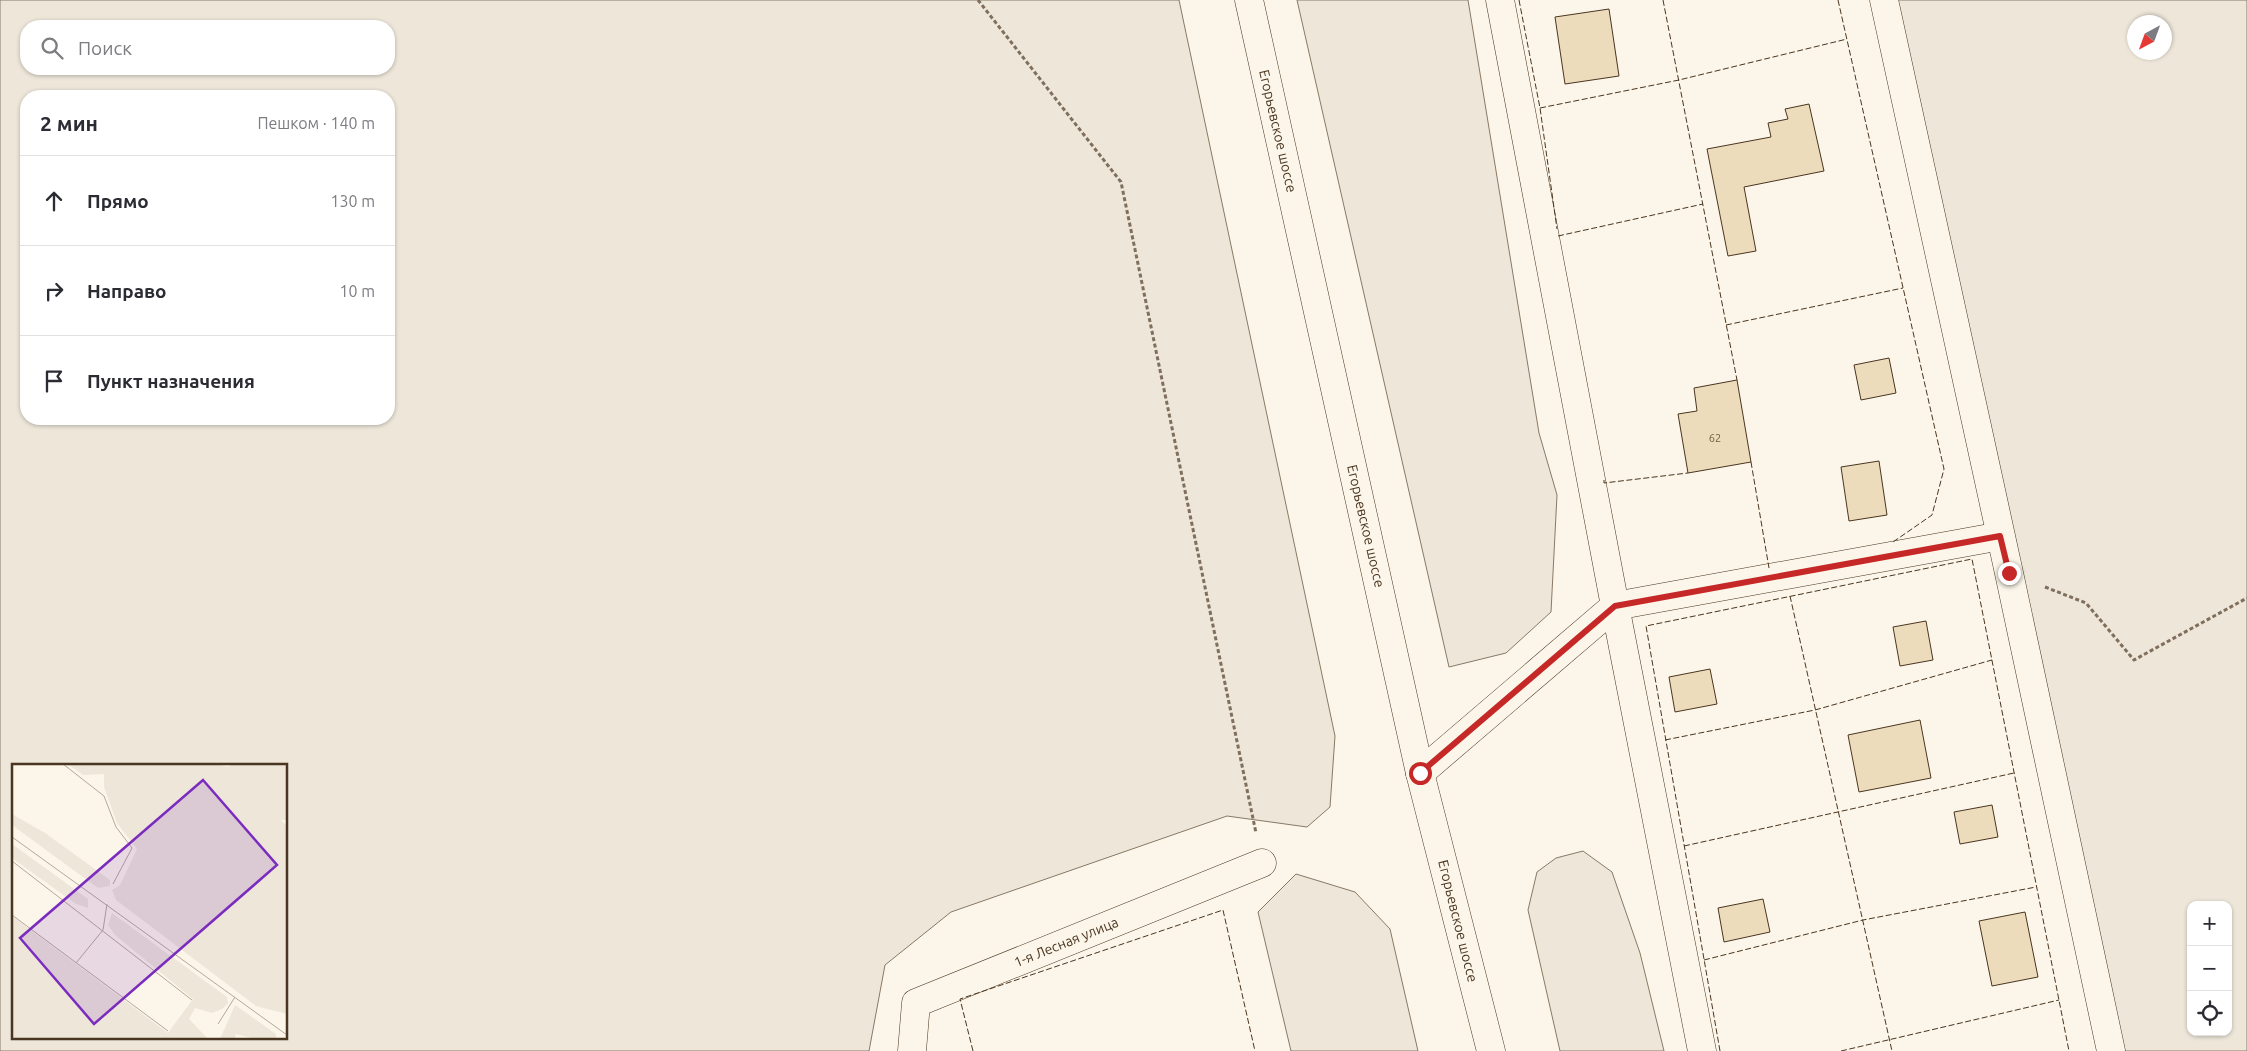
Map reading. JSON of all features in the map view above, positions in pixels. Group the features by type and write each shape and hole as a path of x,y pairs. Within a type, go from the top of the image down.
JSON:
{"street":[{"name":"Егорьевское шоссе","path":"1249,0 1420,773 1491,1051"},
{"path":"1500,0 1702,1051"},
{"path":"1884,0 2111,1051"},
{"path":"1420,773 1615,606 2000,536"},
{"name":"1-я Лесная улица","path":"912,1051 916,1003 1262,863"}],"path":[{"path":"978,0 1120,182 1262,863"},
{"path":"2009,573 2086,603 2134,660 2247,598"}],"shaded area":[{"path":"0,0 1179,0 1335,736 1330,807 1307,827 1227,816 951,912 885,965 869,1051 0,1051"},
{"path":"1297,0 1468,0 1539,433 1557,495 1551,612 1506,653 1449,667"},
{"path":"1895,0 2247,0 2247,1051 2123,1051"},
{"path":"1583,851 1612,872 1640,953 1664,1051 1560,1051 1528,910 1537,872 1556,858"},
{"path":"1296,874 1355,892 1390,929 1418,1051 1291,1051 1258,912"}],"building":[{"path":"1609,9 1619,76 1565,84 1555,17"},
{"path":"1809,104 1824,171 1744,187 1756,251 1728,256 1707,149 1771,137 1768,123 1788,119 1785,109"},
{"path":"1889,358 1896,393 1861,400 1854,365"},
{"path":"1737,380 1751,462 1688,473 1678,414 1697,411 1694,388"},
{"path":"1879,461 1887,515 1849,521 1841,467"},
{"path":"1926,621 1933,660 1900,666 1893,627"},
{"path":"1710,669 1717,704 1675,712 1669,677"},
{"path":"1920,720 1931,778 1859,792 1848,735"},
{"path":"1992,805 1998,837 1960,844 1954,812"},
{"path":"1763,899 1770,932 1724,942 1718,908"},
{"path":"2025,912 2038,977 1992,986 1979,921"}],"fence":[{"path":"1519,0 1540,108 1557,229"},
{"path":"1663,0 1737,380"},
{"path":"1838,0 1944,469 1932,515 1893,542"},
{"path":"1540,108 1679,80 1847,39"},
{"path":"1558,236 1703,204"},
{"path":"1726,325 1903,288"},
{"path":"1751,462 1769,568"},
{"path":"1604,480 1604,483 1688,473"},
{"path":"1720,1051 1646,626 1972,559 2069,1051"},
{"path":"1790,596 1892,1051"},
{"path":"1665,740 1815,710 1992,660"},
{"path":"1684,846 2014,773"},
{"path":"1704,960 1863,920 2036,887"},
{"path":"973,1051 960,999 1223,910 1255,1051"},
{"path":"1841,1051 2059,1000"}],"route":[{"path":"1420,773 1615,606 2000,536 2009,573"}]}
